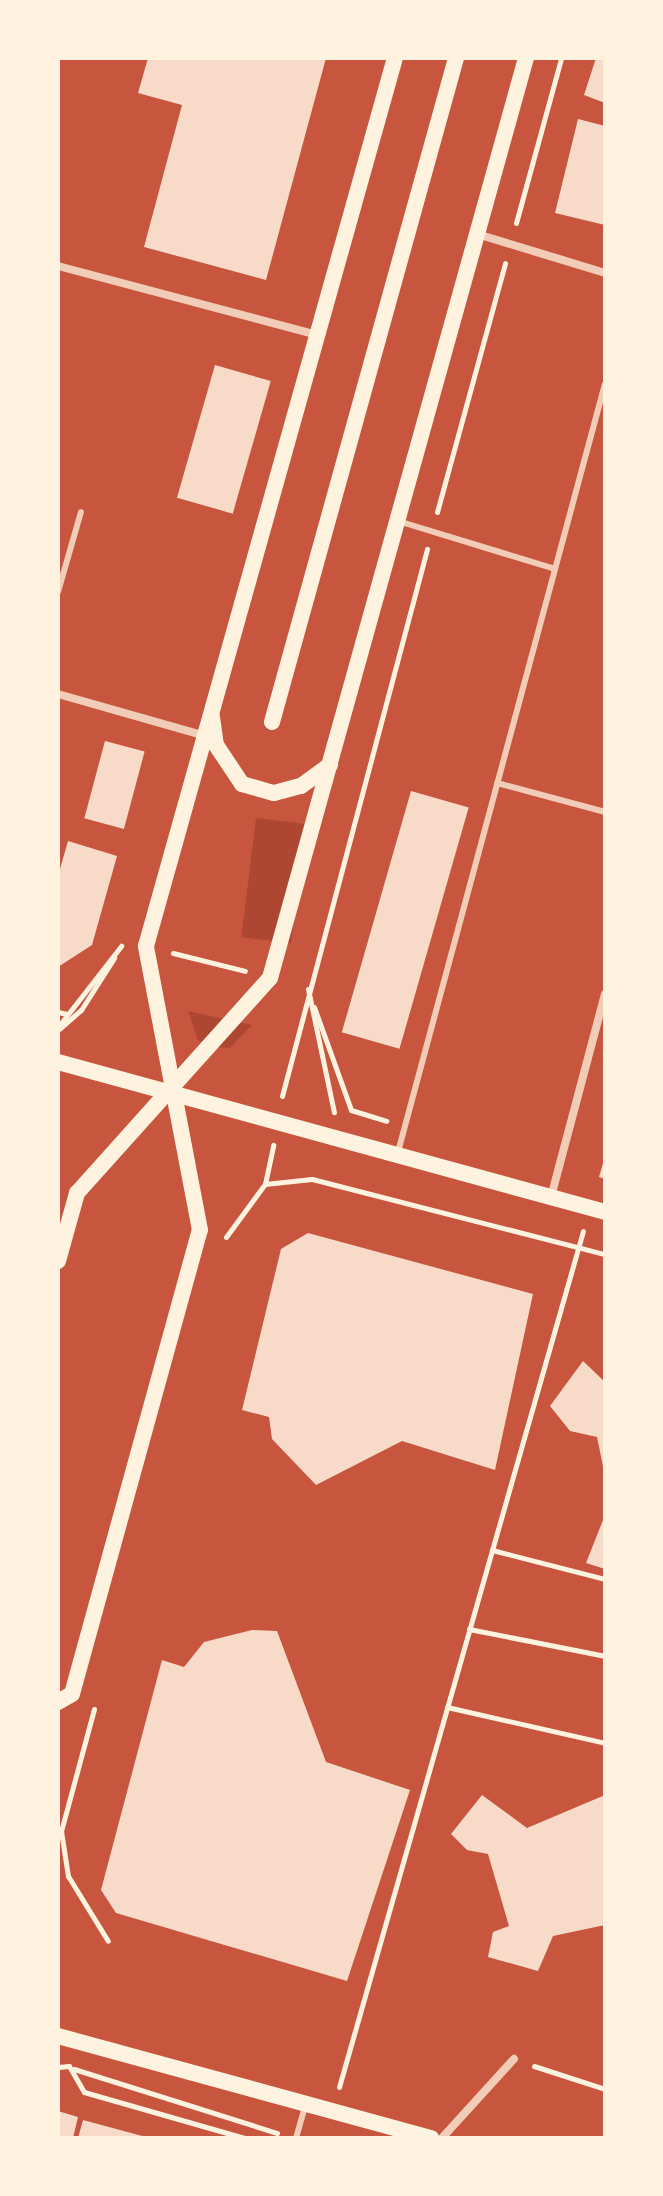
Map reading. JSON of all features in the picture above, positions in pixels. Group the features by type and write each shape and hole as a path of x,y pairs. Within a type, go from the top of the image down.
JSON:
{"main road":[{"path":"58,1702 72,1694 200,1230 170,1094 146,946 395,58"},
{"path":"272,722 456,58"},
{"path":"58,1261 77,1193 170,1094 270,978 526,58"},
{"path":"212,711 216,745 242,784 274,793 301,786 330,765"},
{"path":"58,1062 597,1210"},
{"path":"58,2036 431,2138"}],"street":[{"path":"477,234 605,273"},
{"path":"58,266 317,335"},
{"path":"58,694 205,736"},
{"path":"551,1197 605,994"},
{"path":"442,2138 514,2059"}],"lane":[{"path":"397,1155 605,384"},
{"path":"58,592 81,512"},
{"path":"398,521 555,569"},
{"path":"497,783 605,812"},
{"path":"296,2138 306,2104"}],"path":[{"path":"58,1030 81,1010 126,941 307,988 265,1184 222,1242"},
{"path":"58,1012 67,1014"},
{"path":"265,1184 312,1179 605,1254"},
{"path":"332,2111 578,1246 597,1210"},
{"path":"492,1550 605,1579"},
{"path":"469,1629 605,1656"},
{"path":"98,1695 61,1831 68,1876 108,1941"},
{"path":"447,1707 605,1743"},
{"path":"514,2059 605,2089"},
{"path":"58,2064 69,2066 92,2080 296,2138"},
{"path":"69,2066 84,2092 244,2138"}],"shaded area":[{"path":"256,818 306,824 291,943 241,937"},
{"path":"188,1011 252,1025 230,1048 214,1047 198,1040"}],"building":[{"path":"148,58 326,58 266,280 144,247 182,105 138,93"},
{"path":"596,58 605,58 605,103 584,95"},
{"path":"578,119 605,126 605,225 555,213"},
{"path":"215,365 271,381 233,514 177,498"},
{"path":"105,741 145,752 124,829 84,818"},
{"path":"411,791 469,808 399,1049 342,1032"},
{"path":"68,841 117,856 92,945 58,967 58,876"},
{"path":"605,1160 605,1179 599,1177"},
{"path":"308,1233 533,1294 495,1470 402,1441 316,1485 272,1439 269,1417 242,1410 281,1249"},
{"path":"583,1361 605,1382 605,1476 597,1437 570,1431 550,1406"},
{"path":"605,1515 605,1569 586,1563"},
{"path":"252,1630 277,1631 326,1762 410,1790 347,1981 116,1913 101,1890 162,1660 184,1667 204,1642"},
{"path":"482,1795 527,1828 605,1795 605,1925 553,1936 538,1971 488,1957 493,1932 509,1926 488,1854 467,1850 451,1834"},
{"path":"58,2111 78,2117 73,2138 58,2138"},
{"path":"83,2120 146,2137 146,2138 78,2138"}]}
